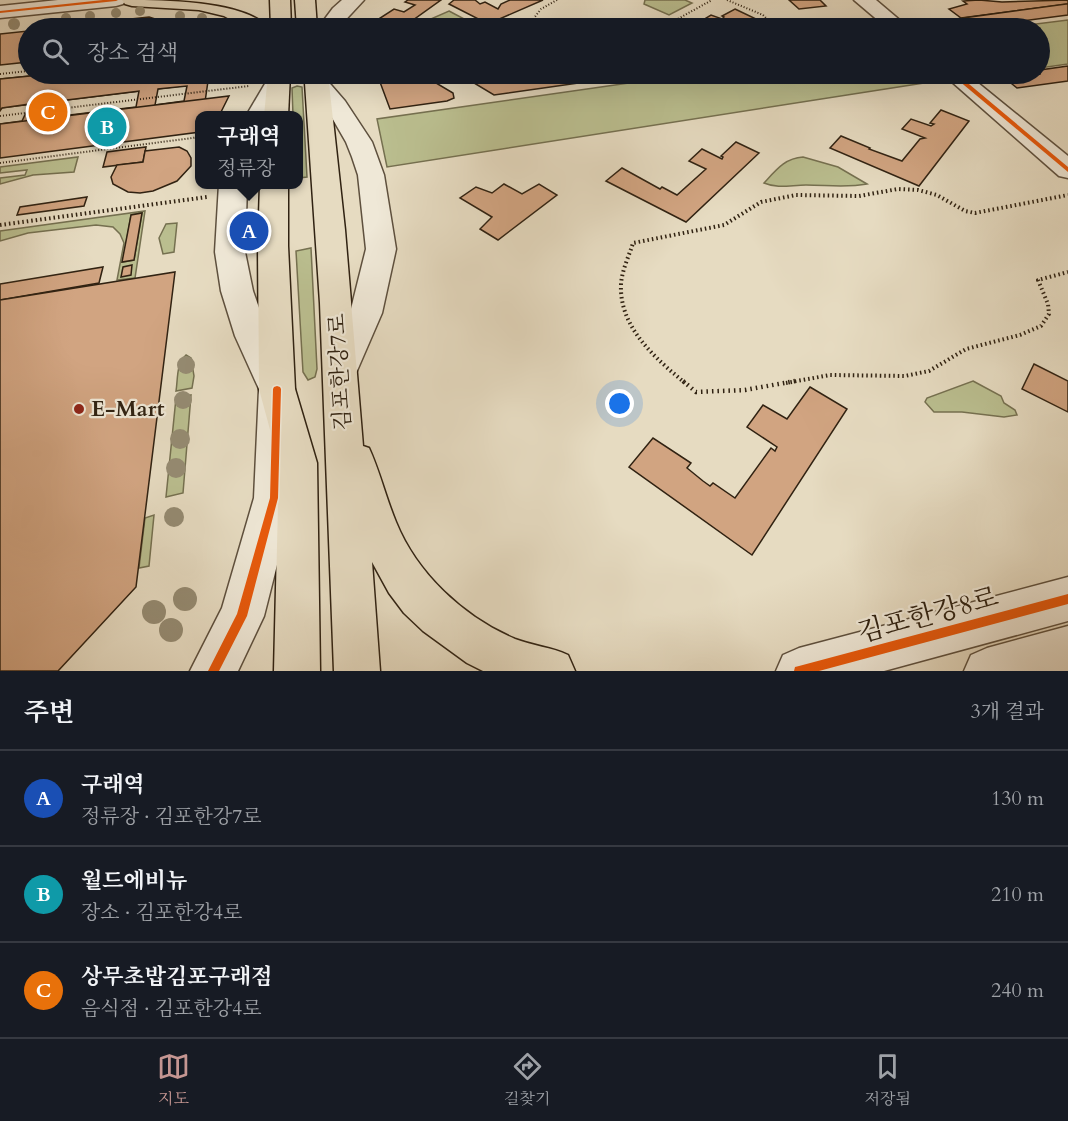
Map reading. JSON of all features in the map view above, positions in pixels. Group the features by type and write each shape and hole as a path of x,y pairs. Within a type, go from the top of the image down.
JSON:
{"main road":[{"path":"132,0 214,6 245,18"},
{"path":"280,0 281,18"},
{"path":"305,0 306,18"},
{"path":"276,111 278,84"},
{"name":"김포한강7로","path":"316,84 327,182 357,671"},
{"path":"274,189 277,389 298,464 297,671"},
{"path":"341,387 362,481 393,561 417,592 452,628 486,649 541,670 552,671"}],"street":[{"path":"0,3 24,0"},
{"path":"0,12 116,0"},
{"path":"336,18 354,0"},
{"path":"864,0 886,18"},
{"path":"879,0 901,18"},
{"path":"261,111 275,84"},
{"path":"320,84 337,106 359,142 365,157 371,175 381,249 366,313 341,387"},
{"path":"966,84 1068,170"},
{"path":"980,84 1068,156"},
{"path":"213,671 242,616 274,498 277,389 252,336 237,291 223,190"},
{"name":"김포한강8로","path":"799,671 1068,599"},
{"path":"987,671 1068,649"}],"path":[{"path":"534,18 541,9 557,0"},
{"path":"679,18 709,0"},
{"path":"727,0 766,18"},
{"path":"0,74 18,72"},
{"path":"0,116 252,86"},
{"path":"0,163 195,138"},
{"path":"1068,195 975,213 944,198 918,190 898,189 859,196 807,194 781,197 761,202 724,225 633,243 620,285 621,298 631,325 639,338 653,355 696,392 745,390 830,375 905,376 929,371 966,349 1020,335 1041,326 1048,314 1048,304 1038,280 1068,272"},
{"path":"0,225 223,190"}],"green space":[{"path":"645,0 685,0 692,3 669,15 644,4"},
{"path":"449,11 462,18 433,18"},
{"path":"1068,20 1068,64 1050,67 1050,22"},
{"path":"622,84 918,84 387,167 377,119"},
{"path":"302,87 307,177 303,178 303,111 293,111 292,88"},
{"path":"78,157 74,172 33,175 0,184 0,178 25,175 27,170 0,173 0,167"},
{"path":"803,157 838,167 867,184 779,186 764,183 786,162"},
{"path":"145,211 135,278 117,280 124,243 120,234 113,227 96,225 28,233 0,241 0,231","holes":["142,213 134,260 123,262 131,215"]},
{"path":"177,223 174,252 163,254 159,238 166,224"},
{"path":"311,248 317,369 315,377 308,380 303,372 296,251"},
{"path":"186,355 191,358 194,376 192,388 176,391 179,367"},
{"path":"973,381 1001,396 1004,403 1015,410 1017,415 1004,417 962,412 934,412 925,402 927,398"},
{"path":"191,395 183,493 166,497 176,398"},
{"path":"154,515 149,566 139,568 145,518"}],"building":[{"path":"408,0 441,0 416,18 380,18 394,9 404,12 415,5 405,2"},
{"path":"454,0 475,0 480,4 485,2 498,9 501,4 510,0 543,0 502,18 476,18 449,4"},
{"path":"789,0 820,0 826,6 799,9"},
{"path":"1068,0 1068,4 961,18 949,9 967,4 963,1 1002,2"},
{"path":"1068,4 1068,15 1045,18 964,18"},
{"path":"735,9 754,18 723,18 722,16"},
{"path":"18,32 18,63 0,65 0,34"},
{"path":"1068,66 1068,81 1050,83 1050,69"},
{"path":"18,77 18,84 198,84 0,108 0,79"},
{"path":"18,77 18,84 208,84 204,111 195,111 195,125 0,149 0,124 22,121 30,104 2,108 0,111 0,79","holes":["187,86 184,101 155,105 158,89","139,91 136,107 45,118 51,102"]},
{"path":"381,84 438,84 453,93 454,98 447,101 390,109"},
{"path":"476,84 572,84 494,95"},
{"path":"1012,84 1046,84 1017,88"},
{"path":"229,96 222,111 195,111 195,133 0,158 0,124"},
{"path":"941,110 969,121 919,186 830,148 841,136 902,161 920,139 925,138 902,129 911,119 931,126 934,124 930,123"},
{"path":"736,142 759,153 686,222 606,181 622,168 660,189 662,187 677,195 706,169 689,161 702,149 722,159 721,156"},
{"path":"146,147 143,162 103,167 107,152"},
{"path":"179,147 187,151 191,158 191,166 177,181 153,191 140,193 128,192 113,184 111,177 117,165 143,162 145,151"},
{"path":"504,184 522,194 539,184 557,195 498,240 480,229 492,217 460,198 476,187 492,193"},
{"path":"87,197 84,206 17,215 20,207"},
{"path":"142,213 134,260 122,262 131,215"},
{"path":"132,265 131,275 121,277 123,267"},
{"path":"103,267 99,283 0,300 0,284"},
{"name":"E-Mart","path":"175,272 136,587 58,671 0,671 0,300"},
{"path":"1034,364 1068,381 1068,412 1022,389"},
{"path":"810,387 847,409 752,555 629,467 653,438 691,463 687,468 703,481 710,486 713,483 735,498 771,448 775,451 777,447 747,427 763,405 787,419"}],"cycle path":[{"path":"0,12 116,0"},
{"path":"966,84 1068,170"},
{"path":"213,671 242,616 274,498 277,389"},
{"path":"799,671 1068,599"}],"place":[{"name":"상무초밥김포구래점","path":"48,112"},
{"name":"월드에비뉴","path":"107,127"},
{"name":"구래역","path":"249,231"},
{"name":"E-Mart","path":"79,409"}]}
